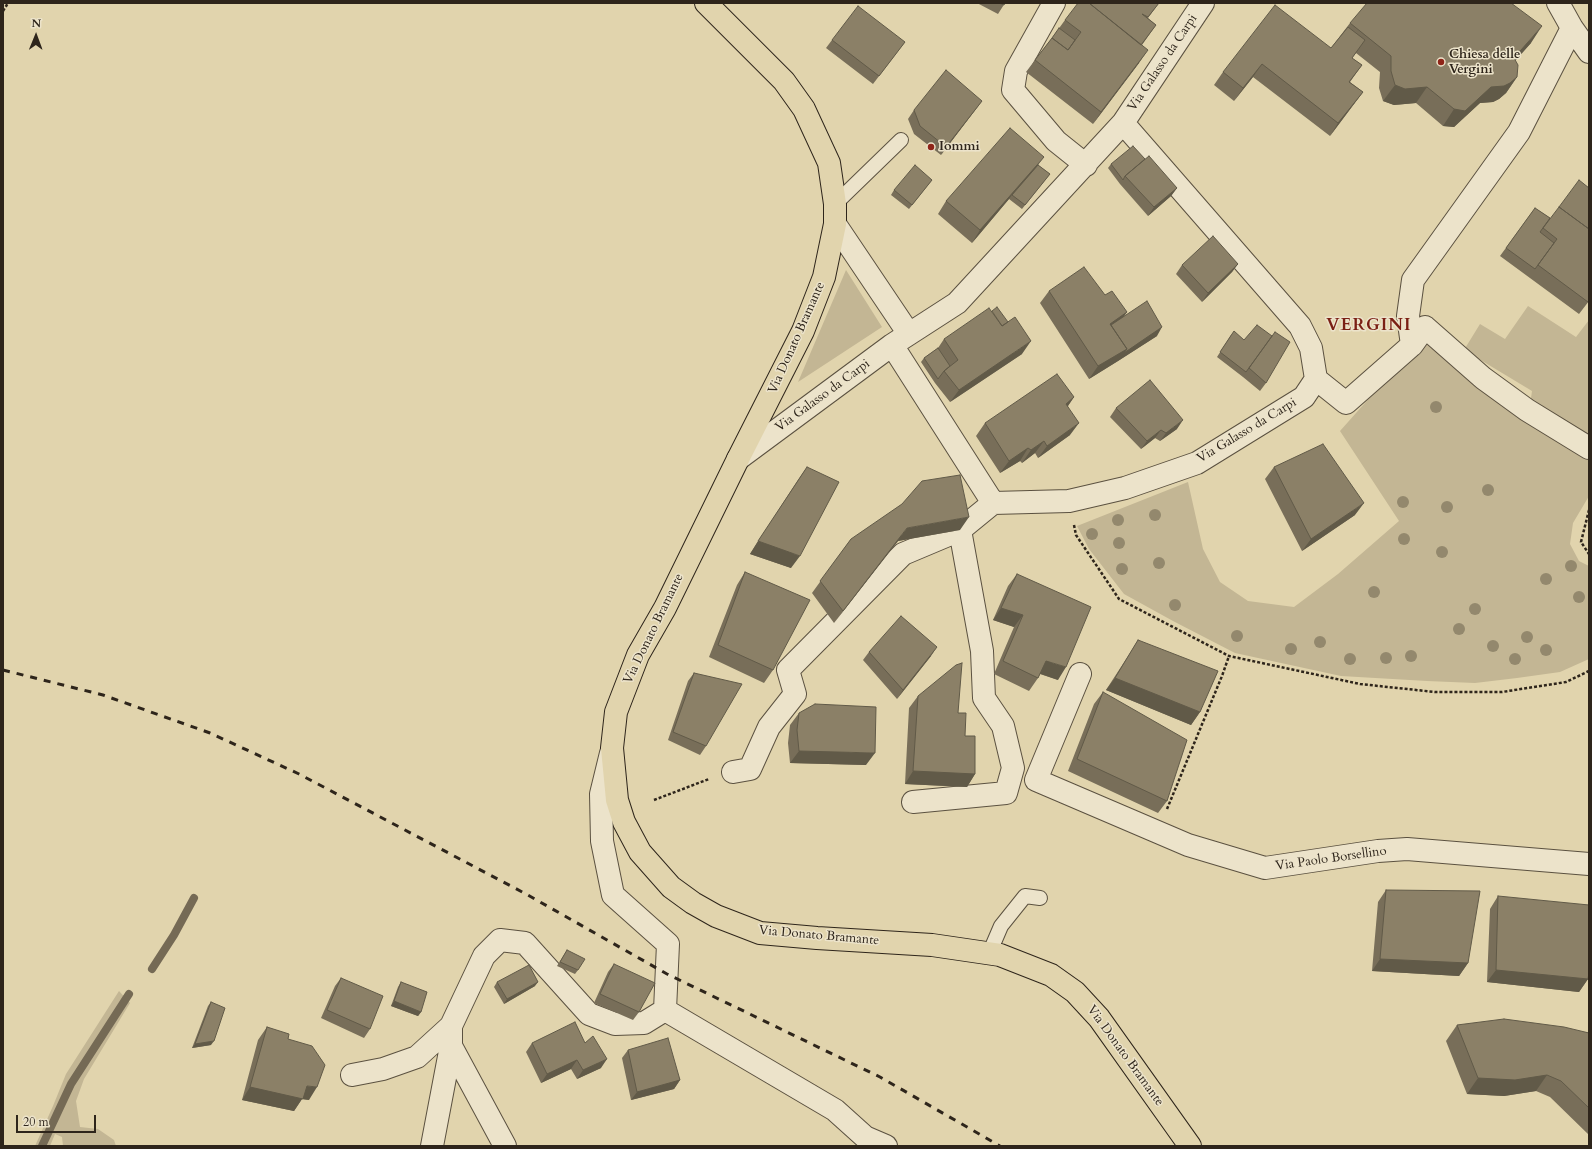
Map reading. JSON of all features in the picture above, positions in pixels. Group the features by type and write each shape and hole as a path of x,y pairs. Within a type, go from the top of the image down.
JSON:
{"main road":[{"name":"Via Donato Bramante","path":"706,3 784,81 804,109 828,163 835,214 824,277 802,331 665,608 638,655 616,712 612,748 617,800 624,822 640,852 671,887 693,903 716,916 760,933 932,945 1000,955 1051,975 1075,992 1099,1018 1190,1146"}],"street":[{"path":"1054,3 1016,71 1013,90 1056,141 1086,165"},
{"name":"Via Galasso da Carpi","path":"738,459 900,340 957,303 1086,165 1123,123 1203,3"},
{"path":"1558,3 1572,28 1589,52"},
{"path":"1412,345 1408,316 1414,280 1519,132 1572,28"},
{"name":"Via Galasso da Carpi","path":"993,503 1069,501 1125,488 1197,463 1304,396 1316,379 1311,348 1300,326 1123,123"},
{"path":"733,772 750,769 769,727 795,694 788,670 903,554 960,530 993,503 900,340 835,214"},
{"path":"1316,379 1346,403 1412,345 1425,327 1483,378 1527,410 1589,448"},
{"path":"913,802 1006,793 1013,768 1003,726 984,698 982,651 960,530"},
{"name":"Via Paolo Borsellino","path":"1080,674 1036,780 1188,845 1265,868 1378,851 1408,849 1589,864"},
{"path":"612,748 601,794 602,841 613,895 668,944 665,1010"},
{"path":"432,1146 451,1036 484,956 500,940 525,943 589,1014 615,1024 644,1022 665,1010"},
{"path":"665,1010 835,1110 865,1137 886,1146"},
{"path":"352,1075 383,1069 417,1057 451,1036"},
{"path":"451,1036 505,1146"}],"lane":[{"path":"835,214 901,140"},
{"path":"989,954 1001,926 1026,896 1040,898"}],"path":[{"path":"3,11 8,3"},
{"path":"1069,501 1076,535 1119,598 1229,656 1360,684 1435,692 1502,692 1566,682 1589,671"},
{"path":"1589,510 1581,542 1589,554"},
{"path":"1166,812 1229,656"},
{"path":"654,800 733,772"}],"shaded area":[{"path":"846,270 882,327 798,382"},
{"path":"1528,306 1576,337 1589,320 1589,439 1530,405 1532,391 1464,350 1480,324 1505,339"},
{"path":"1421,340 1519,416 1589,458 1589,496 1573,523 1570,544 1579,561 1589,566 1589,659 1560,672 1475,683 1341,676 1235,653 1124,594 1089,549 1077,526 1188,482 1203,549 1220,582 1248,601 1294,607 1338,574 1399,521 1340,431"},
{"path":"119,991 130,1003 84,1079 76,1101 80,1127 98,1129 114,1140 116,1146 63,1146 62,1137 55,1134 50,1146 35,1146 66,1074"}],"building":[{"path":"1078,3 1089,3 1148,50 1101,112 1035,60 1052,38 1068,50 1081,32 1065,20"},
{"path":"1089,3 1159,3 1148,17 1142,14 1156,25 1141,45"},
{"name":"Chiesa delle Vergini","path":"1367,3 1511,3 1542,26 1514,58 1518,65 1517,77 1504,86 1491,87 1465,111 1454,109 1427,87 1405,89 1395,85 1391,71 1391,56 1350,23"},
{"path":"1275,5 1331,48 1348,27 1365,40 1352,58 1362,65 1349,82 1363,92 1338,123 1262,64 1243,88 1223,72"},
{"path":"858,6 905,42 879,76 832,40"},
{"path":"1059,28 1075,40 1068,50 1052,38"},
{"path":"946,70 982,101 946,147 920,126 914,110"},
{"path":"1010,128 1044,157 980,230 946,201"},
{"path":"1133,146 1145,159 1125,176 1123,180 1111,164"},
{"path":"1149,156 1177,188 1154,207 1125,176"},
{"path":"915,165 932,180 912,205 894,190"},
{"path":"1038,165 1050,174 1025,205 1012,195"},
{"path":"1579,180 1589,188 1589,229 1559,207"},
{"path":"1559,207 1589,229 1588,302 1538,265 1557,239 1543,228"},
{"path":"1535,208 1550,218 1540,232 1554,243 1535,269 1506,248"},
{"path":"1213,236 1238,264 1208,293 1182,265"},
{"path":"1084,267 1105,295 1112,291 1127,312 1110,324 1127,349 1098,366 1049,291"},
{"path":"1147,301 1162,327 1124,353 1127,349 1111,325"},
{"path":"997,307 1008,322 1002,326 992,311"},
{"path":"989,308 1002,326 1015,317 1031,341 959,390 944,371 958,360 944,339"},
{"path":"1257,325 1272,336 1246,372 1220,352 1234,331 1244,340"},
{"path":"1275,332 1290,342 1266,383 1249,368"},
{"path":"938,348 950,366 938,379 924,358"},
{"path":"1057,374 1074,397 1066,404 1079,423 1047,446 1044,441 1031,450 1028,448 1009,461 985,423"},
{"path":"1150,380 1183,420 1166,433 1161,430 1147,441 1116,408"},
{"path":"1323,444 1364,503 1311,539 1274,467"},
{"path":"807,467 839,482 800,556 758,541"},
{"path":"960,475 969,517 907,528 843,611 820,581 851,539 902,504 922,481"},
{"path":"745,572 810,600 773,670 718,645"},
{"path":"1017,574 1091,607 1066,667 1046,661 1038,678 1003,661 1023,615 1001,608"},
{"path":"901,616 937,647 903,690 869,652"},
{"path":"1138,640 1218,671 1200,712 1115,678"},
{"path":"962,663 958,713 966,713 965,736 975,736 975,774 913,771 918,696 956,665"},
{"path":"694,673 742,684 706,746 673,732"},
{"path":"1103,692 1187,740 1167,801 1077,759"},
{"path":"815,704 876,707 875,753 799,751 797,730 799,713"},
{"path":"1386,890 1480,891 1468,963 1380,959"},
{"path":"1498,896 1589,905 1588,979 1496,970"},
{"path":"567,950 585,959 578,970 560,962"},
{"path":"614,964 655,983 639,1012 600,994"},
{"path":"529,965 538,982 507,999 497,982"},
{"path":"341,978 383,996 370,1029 327,1010"},
{"path":"401,982 427,992 421,1012 394,1001"},
{"path":"211,1002 225,1008 214,1041 195,1044"},
{"path":"1504,1019 1564,1027 1589,1033 1589,1108 1561,1081 1547,1075 1515,1080 1478,1078 1457,1025"},
{"path":"575,1022 585,1043 593,1036 607,1059 583,1070 577,1060 547,1074 532,1043"},
{"path":"267,1027 289,1034 288,1039 312,1046 325,1065 317,1087 307,1086 303,1099 250,1087"},
{"path":"668,1038 680,1080 637,1092 628,1050"}],"waterway":[{"path":"152,969 174,935 194,898"},
{"path":"42,1146 71,1084 129,994"}],"railway":[{"path":"3,670 103,695 210,733 299,774 526,894 667,974 880,1077 1000,1146"}],"place":[{"name":"Chiesa delle Vergini","path":"1441,62"},
{"name":"Iommi","path":"931,147"}],"district":[{"name":"VERGINI","path":"1369,326"}]}
